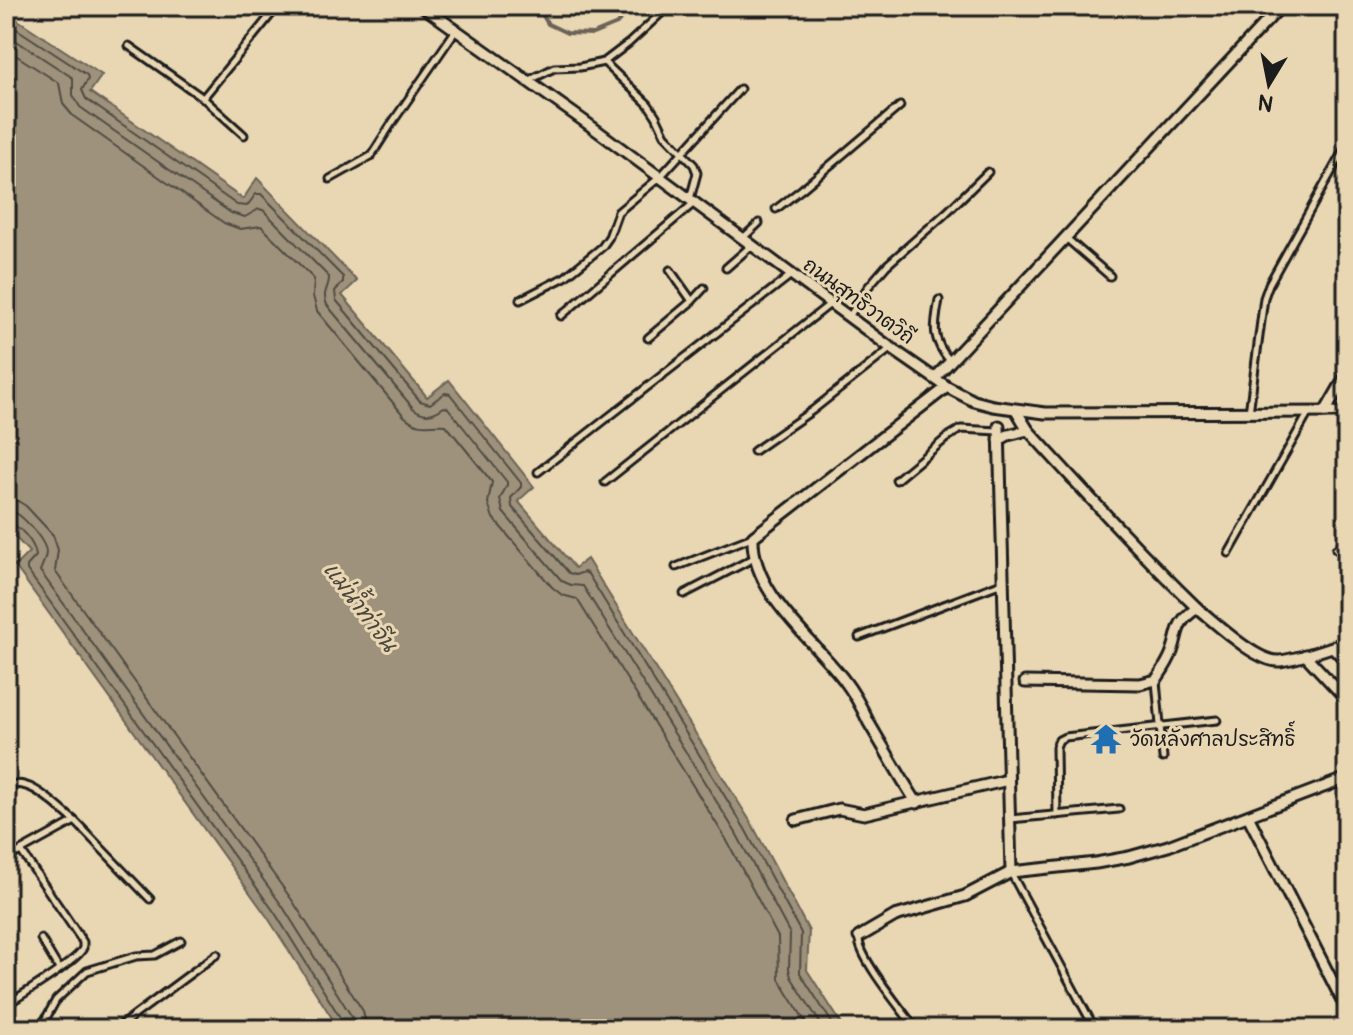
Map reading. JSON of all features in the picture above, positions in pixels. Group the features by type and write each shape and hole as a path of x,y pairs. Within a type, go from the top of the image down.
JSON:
{"street":[{"name":"ถนนสุทธิวาตวิถี","path":"422,6 891,348 947,387 974,401 1045,413 1347,412"},
{"path":"935,378 1281,6"},
{"path":"1325,412 1347,374"},
{"path":"917,803 845,680 781,607 765,581 752,548 753,537 947,387"},
{"path":"999,407 1011,872"},
{"path":"1016,410 1028,430 1179,592 1254,653 1277,661 1347,642"},
{"path":"999,429 1016,432 1028,430"},
{"path":"1005,682 1140,684 1156,680 1174,648 1179,626 1186,615 1197,608"},
{"path":"1305,655 1347,700"},
{"path":"859,937 895,916 965,896 1011,872 1129,857 1168,846 1347,778"},
{"path":"796,820 839,809 864,814 1008,780"},
{"path":"1248,816 1347,1010"}],"lane":[{"path":"203,98 278,6"},
{"path":"528,81 554,68 604,62 669,6"},
{"path":"330,179 371,156 457,30"},
{"path":"129,46 203,98 244,135"},
{"path":"561,316 692,201 697,173 694,165 665,135 648,104 604,62"},
{"path":"520,300 565,277 602,247 618,212 660,177 740,89"},
{"path":"776,209 900,106"},
{"path":"1249,413 1264,298 1269,284 1347,144"},
{"path":"849,317 887,265 988,172"},
{"path":"726,268 759,223"},
{"path":"1066,238 1110,276"},
{"path":"670,270 692,301"},
{"path":"538,472 792,274"},
{"path":"648,338 704,288"},
{"path":"939,300 936,339 939,349 950,361"},
{"path":"605,482 830,303"},
{"path":"754,451 813,410 891,348"},
{"path":"1229,553 1309,413"},
{"path":"896,480 961,429 999,429"},
{"path":"676,567 753,537"},
{"path":"1336,549 1347,541"},
{"path":"684,594 755,557"},
{"path":"859,637 1003,583"},
{"path":"1330,647 1347,665"},
{"path":"1156,680 1163,758"},
{"path":"1057,815 1056,747 1059,740 1217,720"},
{"path":"6,788 20,783 31,786 75,821 150,899"},
{"path":"1009,819 1119,809"},
{"path":"6,859 75,821"},
{"path":"6,1005 59,970 82,951 83,942 21,851"},
{"path":"1011,872 1095,1029"},
{"path":"859,937 860,949 869,965 916,1029"},
{"path":"41,939 59,970"},
{"path":"40,1029 56,1000 87,971 136,956 160,953 181,941"},
{"path":"116,1029 217,954"}],"water":[{"name":"แม่น้ำท่าจีน","path":"7,13 102,75 90,92 243,199 257,178 357,281 342,295 427,397 449,380 534,487 518,501 575,568 587,559 752,824 809,931 807,970 845,1029 339,1029 268,918 15,566 29,552 6,527"}],"waterway":[{"path":"537,6 548,24 567,33 593,34 617,24 630,6"}],"place":[{"name":"วัดหลังศาลประสิทธิ์","path":"1106,739"}]}
